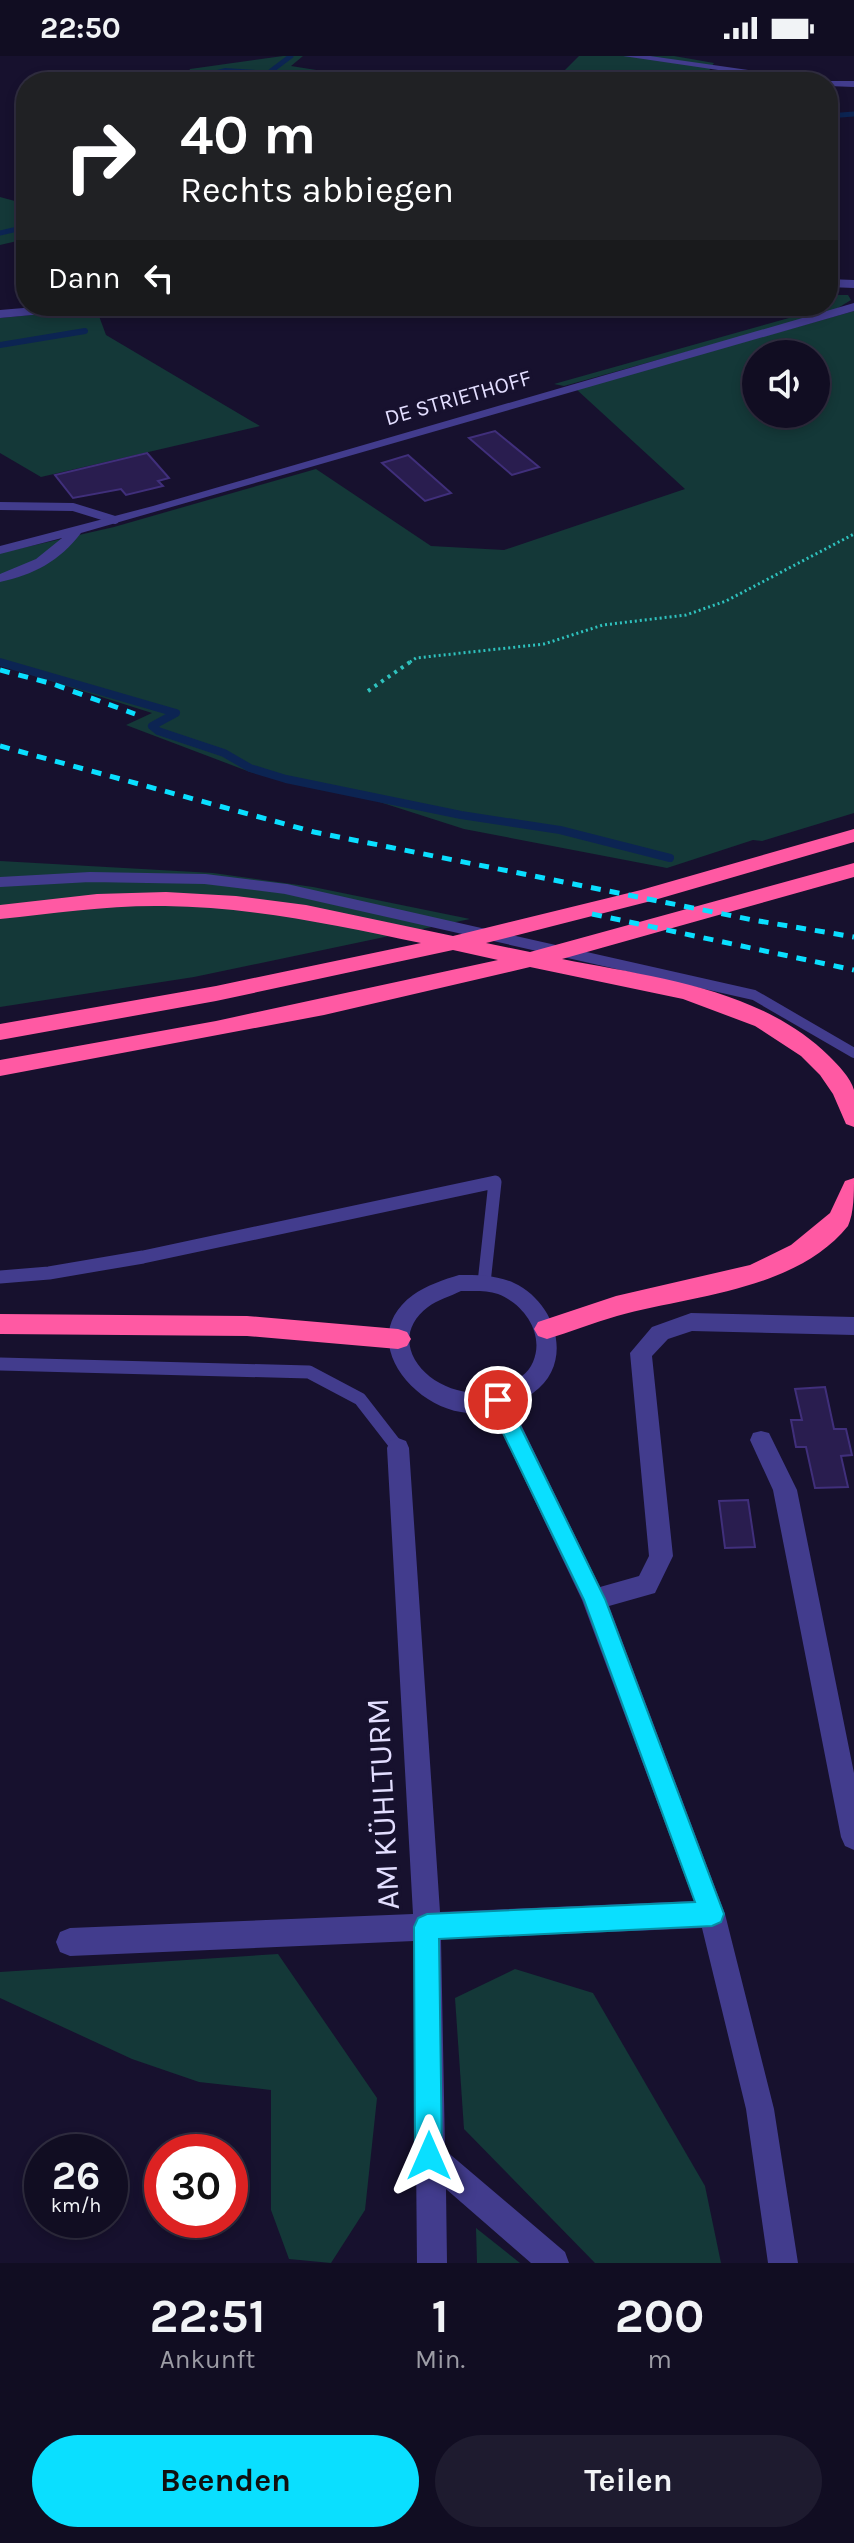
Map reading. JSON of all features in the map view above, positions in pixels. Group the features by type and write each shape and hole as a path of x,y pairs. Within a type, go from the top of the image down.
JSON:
{"highway":[{"path":"0,1032 397,958 632,901 854,835"},
{"path":"0,1068 135,1045 458,979 677,923 854,870"},
{"path":"0,912 97,901 166,899 236,903 306,912 685,992 742,1009 787,1033 824,1065 849,1099 854,1118"},
{"path":"547,1329 616,1306 756,1274 800,1252 839,1219 854,1187"},
{"path":"0,1324 247,1326 398,1339"}],"street":[{"path":"628,56 747,72"},
{"name":"DE STRIETHOFF","path":"0,550 74,533 823,316"},
{"name":"DE STRIETHOFF","path":"0,578 25,571 39,563 74,533"},
{"path":"459,1283 484,1283 505,1288 524,1298 538,1312 547,1329 549,1347 544,1364 533,1380 518,1392 498,1400 473,1403 449,1400 427,1391 411,1376 400,1358 398,1339 403,1319 436,1289 459,1283"},
{"path":"594,1599 647,1585 661,1556 641,1353 660,1333 691,1322 854,1326"},
{"path":"498,1400 594,1599 712,1914 760,2109 783,2263"},
{"path":"761,1440 785,1490 854,1837"},
{"name":"AM KÜHLTURM","path":"398,1448 427,1927 432,2263"},
{"path":"70,1942 712,1914"},
{"path":"429,2156 554,2263"}],"lane":[{"path":"0,506 73,507 115,520"},
{"path":"0,882 90,877 205,879 286,889 754,995 854,1053"},
{"path":"0,1277 49,1273 143,1257 495,1182 484,1283"},
{"path":"0,1364 309,1372 360,1399 398,1448"}],"path":[{"path":"368,691 416,658 544,644 603,625 686,615 726,601 854,534"}],"green space":[{"path":"303,56 291,66 329,72 188,72 190,69"},
{"path":"579,56 674,56 714,63 708,72 563,72"},
{"path":"0,197 16,201 16,241 0,245"},
{"path":"838,295 848,295 851,300 838,308"},
{"path":"854,311 854,813 762,841 753,840 667,868 464,829 361,796 250,772 126,725 152,713 0,665 0,553 114,527 316,469 431,546 504,550 685,489 576,389 742,342 742,428 830,428 830,340 751,340"},
{"path":"99,316 106,335 260,426 41,477 0,453 0,318"},
{"path":"815,316 564,386 554,384 789,318"},
{"path":"0,861 213,873 313,887 470,919 194,977 0,1007"},
{"path":"278,1954 377,2098 365,2210 331,2263 289,2259 271,2210 271,2090 199,2082 132,2059 0,1998 0,1972"},
{"path":"515,1969 593,1993 705,2186 721,2263 595,2263 464,2129 455,1998"},
{"path":"476,2228 520,2263 477,2263"}],"water":[{"path":"225,68 271,71 270,72 209,72"}],"building":[{"path":"495,431 539,467 512,475 469,438"},
{"path":"147,453 169,478 158,481 163,486 126,495 121,489 73,498 55,475"},
{"path":"408,455 451,493 425,501 382,463"},
{"path":"825,1387 834,1429 846,1429 852,1455 841,1456 848,1487 815,1488 806,1447 796,1447 791,1420 802,1420 795,1389"},
{"path":"748,1500 755,1547 725,1548 719,1501"}],"waterway":[{"path":"271,71 291,56"},
{"path":"838,115 854,114"},
{"path":"0,233 16,229"},
{"path":"0,345 85,331"},
{"path":"0,662 176,713 152,726 158,731 224,753 250,768 286,779 461,815 560,830 670,858"}],"railway":[{"path":"0,670 53,684 135,714"},
{"path":"0,746 314,832 753,920 854,937"},
{"path":"592,914 854,970"}],"route":[{"path":"429,2156 427,1927 712,1914 594,1599 498,1400"}]}
